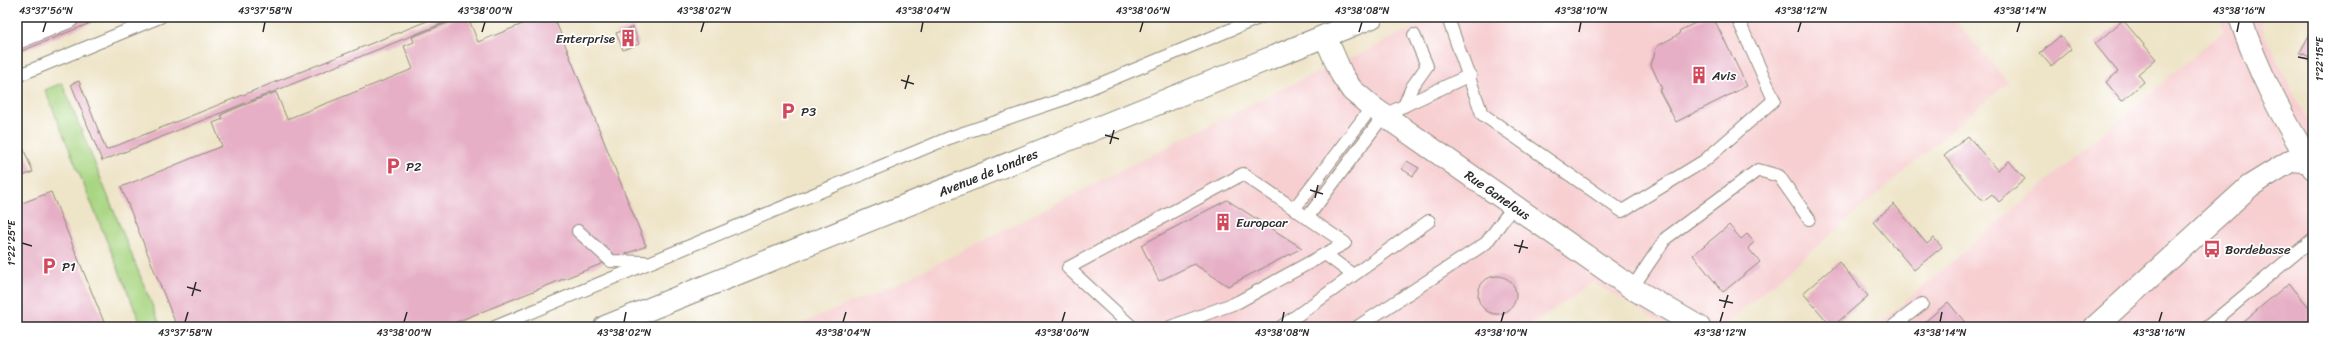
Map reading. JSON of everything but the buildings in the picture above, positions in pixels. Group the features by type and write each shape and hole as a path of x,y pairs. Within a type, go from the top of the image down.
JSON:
{"street":[{"path":"17,38 68,17"},
{"name":"Avenue de Londres","path":"605,327 1372,17"},
{"path":"2240,17 2264,78 2312,164"},
{"name":"Rue Ganelous","path":"1325,36 1342,75 1352,90 1378,111 1512,207 1632,288 1699,327"},
{"path":"2095,327 2250,186 2292,160 2312,164"}],"lane":[{"path":"17,76 160,17"},
{"path":"495,327 949,138 1064,100 1261,17"},
{"path":"1450,24 1470,75 1482,114 1622,210 1704,161 1774,100 1737,17"},
{"path":"1404,106 1412,87 1427,66 1414,35"},
{"path":"1294,209 1378,111 1404,106 1470,75"},
{"path":"1307,218 1378,111"},
{"path":"1632,288 1666,238 1758,170 1779,176 1808,219"},
{"path":"1132,327 1068,268 1243,174 1345,243 1238,302 1170,327"},
{"path":"1357,327 1486,243 1512,207"},
{"path":"1281,327 1429,221"},
{"path":"578,231 611,261 652,262"},
{"path":"2207,327 2313,239"},
{"path":"1325,254 1353,275"},
{"path":"1892,327 1922,304"}],"shaded area":[{"path":"1432,17 1959,17 1955,21 2008,82 1724,326 1725,327 1669,327 1592,282 1528,327 792,327 901,282 1291,84 1367,51"},
{"path":"2219,17 2260,17 2265,36 2296,99 2313,126 2313,327 1875,327 2223,31"}],"green space":[{"path":"62,83 161,327 142,327 45,90"}],"place":[{"name":"Enterprise","path":"628,38"},
{"name":"Avis","path":"1699,75"},
{"name":"P3","path":"788,111"},
{"name":"P2","path":"393,166"},
{"name":"Europcar","path":"1223,222"},
{"name":"Bordebasse","path":"2212,249"},
{"name":"P1","path":"49,266"}]}
